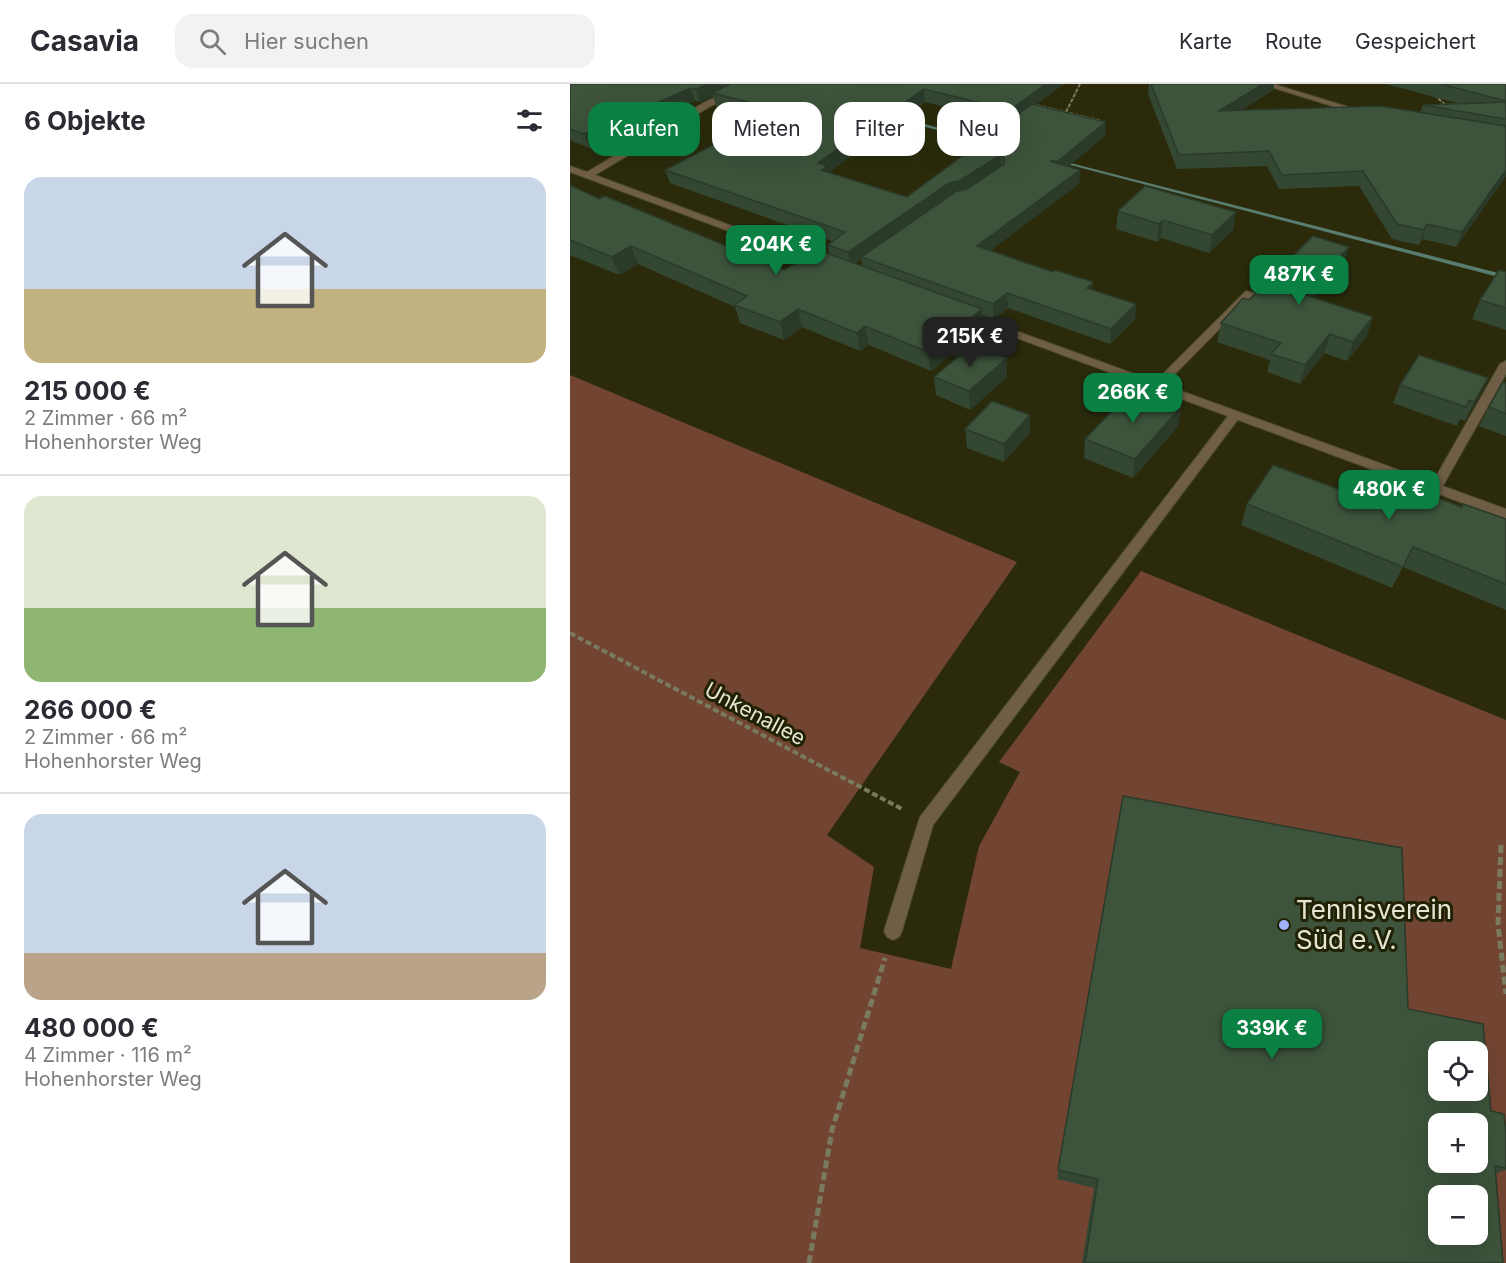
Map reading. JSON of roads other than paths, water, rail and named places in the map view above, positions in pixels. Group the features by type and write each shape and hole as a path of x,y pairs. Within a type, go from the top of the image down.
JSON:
{"street":[{"path":"587,176 708,104 752,84"},
{"path":"1265,84 1372,115"},
{"path":"570,170 839,269"},
{"path":"1157,386 1250,293"},
{"path":"956,312 1506,514"},
{"path":"1435,489 1506,364"},
{"path":"893,931 926,822 1235,415"}],"waterway":[{"path":"925,125 937,129"},
{"path":"1057,160 1506,277"}],"place":[{"name":"Tennisverein Süd e.V.","path":"1284,925"}]}
